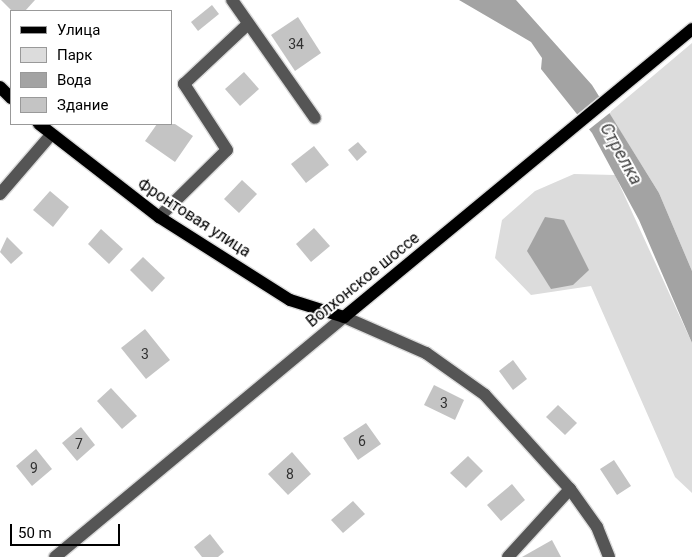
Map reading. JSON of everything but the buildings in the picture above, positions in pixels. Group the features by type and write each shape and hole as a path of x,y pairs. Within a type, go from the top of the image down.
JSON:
{"main road":[{"name":"Волхонское шоссе","path":"344,317 615,96 692,29"},
{"path":"0,87 10,97"},
{"name":"Фронтовая улица","path":"40,125 159,217 290,300 344,317"}],"street":[{"path":"232,0 315,118"},
{"path":"159,217 227,150 184,84 248,24"},
{"path":"0,194 51,135"},
{"path":"344,317 408,344 458,374 513,423 570,489 597,527 609,557"},
{"name":"Волхонское шоссе","path":"55,557 344,317"},
{"path":"508,557 570,489"}],"green space":[{"path":"692,43 692,271 659,193 609,113"},
{"path":"574,174 615,175 692,343 692,493 675,477 591,286 531,295 495,258 502,220 535,191"}],"water":[{"name":"Стрелка","path":"459,0 516,0 592,85 659,193 692,271 692,343 639,220 592,133 541,69 542,58 531,42"},
{"path":"545,217 564,220 589,270 573,285 551,289 527,251"}],"pier":[{"path":"601,95 611,112 587,131 574,117"}]}
